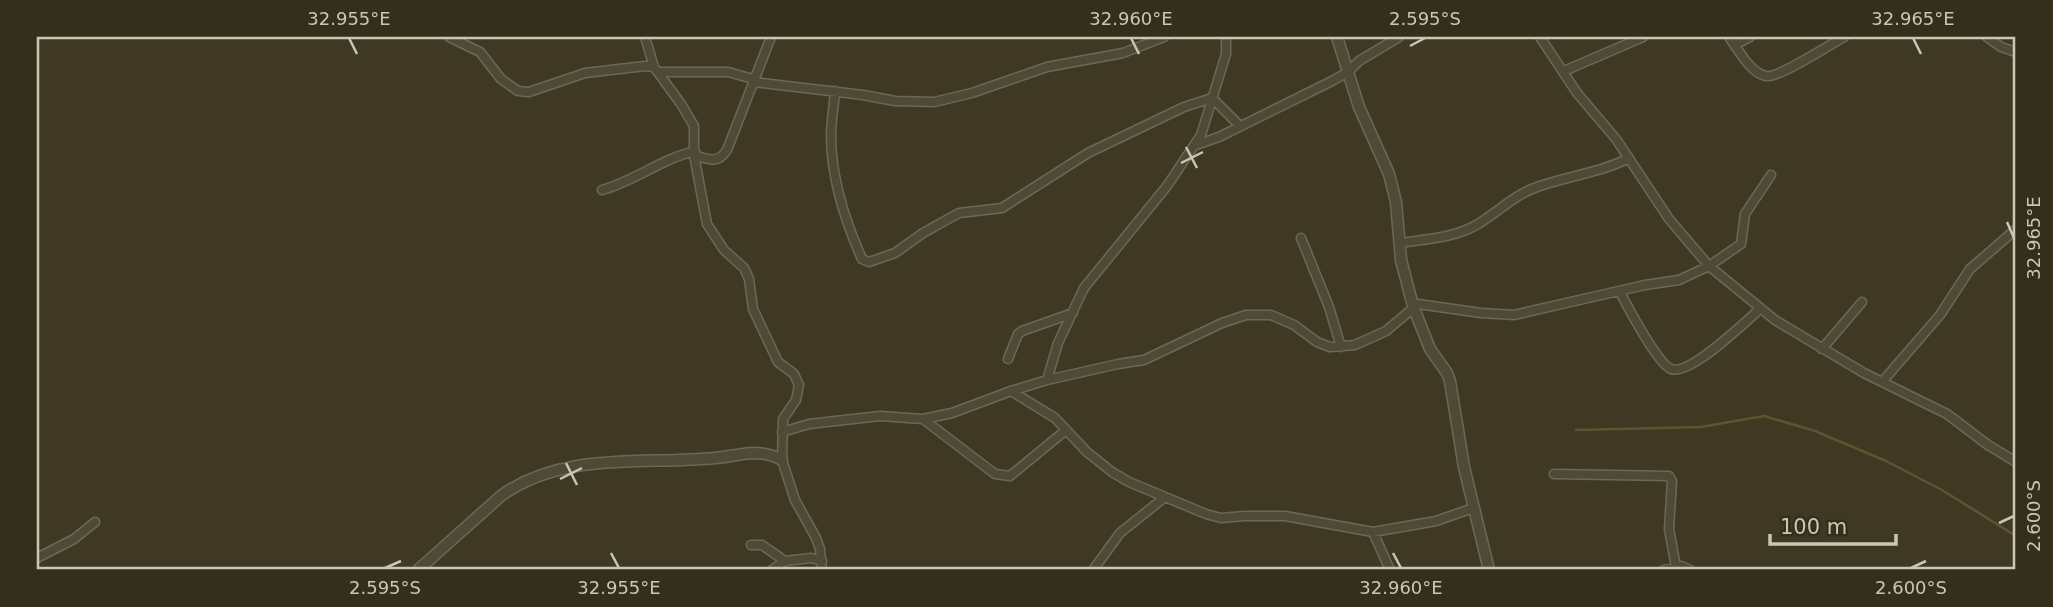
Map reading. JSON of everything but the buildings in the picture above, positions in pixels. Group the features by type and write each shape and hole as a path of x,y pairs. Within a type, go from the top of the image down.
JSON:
{"street":[{"path":"449,37 480,52 501,79 518,91 529,92 585,74 637,67 728,72 753,80 895,102 934,102 972,93 1047,67 1123,53 1144,41 1164,37"},
{"path":"645,37 656,70 694,125 694,153 707,224 724,250 744,268 749,279 753,309 778,362 794,374 799,385 796,400 783,419 782,460 795,500 816,538 822,566"},
{"path":"602,190 638,177 678,155 694,153 715,160 722,158 771,37"},
{"path":"1047,380 1058,343 1084,288 1167,186 1196,145 1205,127 1226,54 1226,37"},
{"path":"1337,37 1359,107 1389,174 1396,202 1401,260 1413,306 1430,349 1450,381 1457,432 1489,570"},
{"path":"1196,145 1348,72 1359,61 1399,37"},
{"path":"1540,37 1583,100 1616,139 1669,219 1709,266 1760,309 1822,349 1947,414 2016,462"},
{"path":"1564,71 1643,37"},
{"path":"1750,37 1732,41 1753,68 1766,76 1792,67 1844,37"},
{"path":"1987,37 2001,47 2016,52"},
{"path":"835,91 831,137 836,181 862,259 869,262 895,253 923,233 959,213 1002,208 1088,153 1184,107 1212,98"},
{"path":"1212,98 1240,126"},
{"path":"1400,243 1459,233 1480,223 1535,187 1603,169 1629,158"},
{"path":"782,432 809,424 880,416 923,419 970,408 1047,380 1144,360 1246,314 1270,315 1294,325 1317,342 1330,347 1341,347 1355,345 1386,331 1413,306 1428,304 1481,313 1514,315 1645,285 1679,280 1709,266 1741,244 1745,214 1771,175"},
{"path":"1882,382 1940,315 1970,269 2015,230"},
{"path":"1301,238 1329,307 1341,347"},
{"path":"1620,292 1655,350 1672,370 1690,366 1760,309"},
{"path":"1822,349 1862,302"},
{"path":"1009,359 1018,334 1022,331 1073,313"},
{"path":"1011,391 1039,407 1112,472 1129,482 1221,518 1285,516 1373,531 1436,521 1473,508"},
{"path":"923,419 984,467 995,474 1005,476 1013,475 1066,430"},
{"path":"418,570 502,495 518,485 559,471 597,462 716,458 757,452 782,460"},
{"path":"1554,474 1670,477 1672,505 1669,529 1676,567"},
{"path":"1093,570 1119,533 1166,497"},
{"path":"37,558 74,539 95,522"},
{"path":"1373,531 1390,570"},
{"path":"751,545 762,545 785,561"},
{"path":"772,570 785,561 811,558 822,566"},
{"path":"1664,570 1676,567 1687,567 1690,570"}],"waterway":[{"path":"1576,430 1701,427 1764,416 1815,431 1886,461 1942,490 2016,536"}]}
